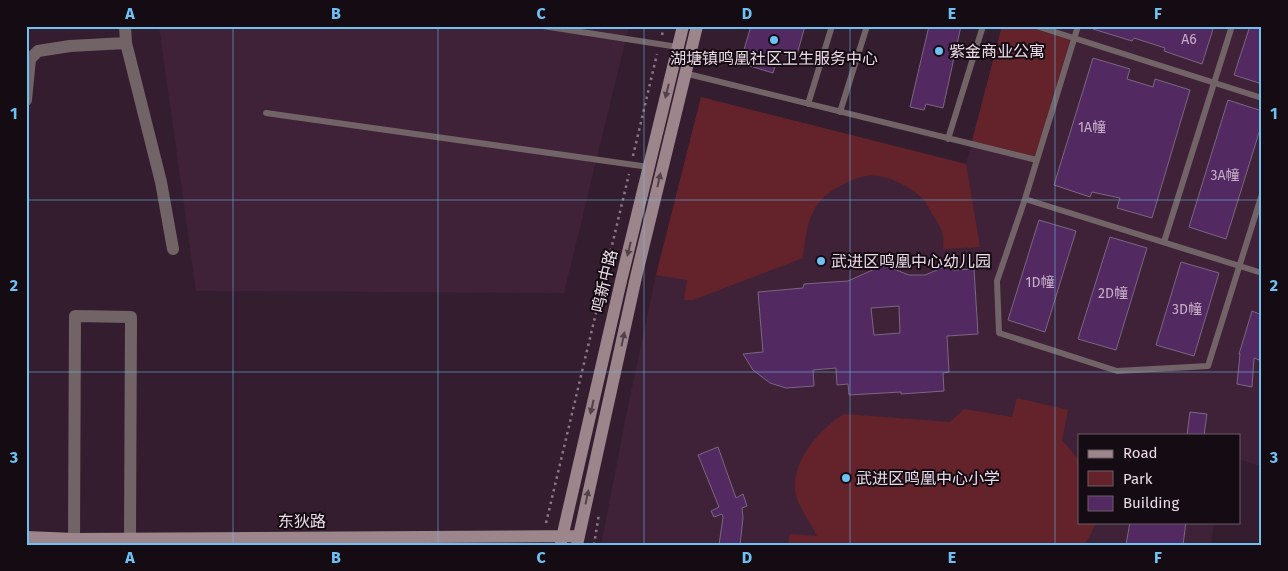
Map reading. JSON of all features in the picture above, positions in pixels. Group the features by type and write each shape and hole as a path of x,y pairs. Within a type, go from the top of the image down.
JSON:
{"main road":[{"name":"鸣新中路","path":"578,541 679,72 678,47 683,26"},
{"name":"鸣新中路","path":"562,540 649,167 679,72 697,26"},
{"name":"东狄路","path":"26,537 74,539 543,536 578,541"}],"street":[{"path":"125,26 126,43 160,182 173,249"},
{"path":"26,100 30,59 38,51 70,46 126,43"},
{"path":"74,539 75,316 131,317 130,538"}],"lane":[{"path":"543,26 678,47"},
{"path":"808,104 832,26"},
{"path":"840,112 867,26"},
{"path":"948,139 983,26"},
{"path":"1036,26 1262,98"},
{"path":"1078,26 1025,199 997,280 999,333 1117,371 1208,366 1262,194"},
{"path":"1164,242 1232,26"},
{"path":"679,72 1037,160"},
{"path":"266,113 649,167"},
{"path":"1025,199 1262,272"}],"path":[{"path":"543,536 664,26"}],"shaded area":[{"path":"159,26 629,26 564,293 196,291"},
{"path":"1002,26 1262,26 1262,467 1240,459 1240,434 1078,434 1078,524 1214,524 1211,545 601,545 656,275 701,97 966,164"}],"green space":[{"path":"1002,26 1025,26 1070,40 1035,156 972,141"},
{"path":"701,97 966,164 980,247 943,249 942,230 922,198 904,185 889,178 874,176 857,178 838,187 819,202 809,221 803,258 693,300 684,300 687,280 656,275"},
{"path":"1017,398 1068,410 1062,440 1078,459 1078,524 1095,524 1084,545 788,545 790,534 817,536 796,495 797,471 808,448 816,438 844,414 950,422 964,409 1012,417"}],"building":[{"name":"湖塘镇鸣凰社区卫生服务中心","path":"751,26 805,26 796,58 779,53 773,73 740,63"},
{"name":"紫金商业公寓","path":"929,26 961,26 943,108 926,104 924,110 910,107"},
{"path":"1093,26 1214,26 1202,64 1164,51 1165,48 1134,38 1132,41 1093,29"},
{"path":"1250,26 1262,26 1262,84 1234,75"},
{"path":"1093,58 1130,69 1127,79 1153,87 1155,79 1190,90 1152,218 1117,208 1120,198 1092,192 1090,197 1054,185"},
{"path":"1228,100 1262,111 1262,123 1226,239 1189,227"},
{"path":"1039,220 1076,231 1045,332 1008,320"},
{"path":"1110,237 1147,248 1116,350 1078,339"},
{"path":"1181,262 1219,273 1194,356 1156,345"},
{"path":"886,266 909,275 925,275 944,267 954,270 974,269 978,334 947,336 949,372 943,373 944,391 849,395 848,384 837,385 836,368 813,370 814,386 786,388 770,383 753,370 743,354 763,352 758,292 803,288 804,284 848,281","holes":["899,306 900,333 874,335 871,308"]},
{"path":"1252,311 1262,315 1262,349 1259,360 1254,358 1252,387 1237,384 1239,354"},
{"path":"1190,412 1207,414 1204,434 1187,434"},
{"path":"718,447 736,498 743,494 747,506 742,508 743,518 740,545 719,545 723,517 722,514 714,517 711,511 719,507 698,455"},
{"path":"1130,524 1186,524 1183,545 1126,545"}],"place":[{"name":"湖塘镇鸣凰社区卫生服务中心","path":"774,40"},
{"name":"紫金商业公寓","path":"939,51"},
{"name":"武进区鸣凰中心幼儿园","path":"821,261"},
{"name":"武进区鸣凰中心小学","path":"846,478"}]}
